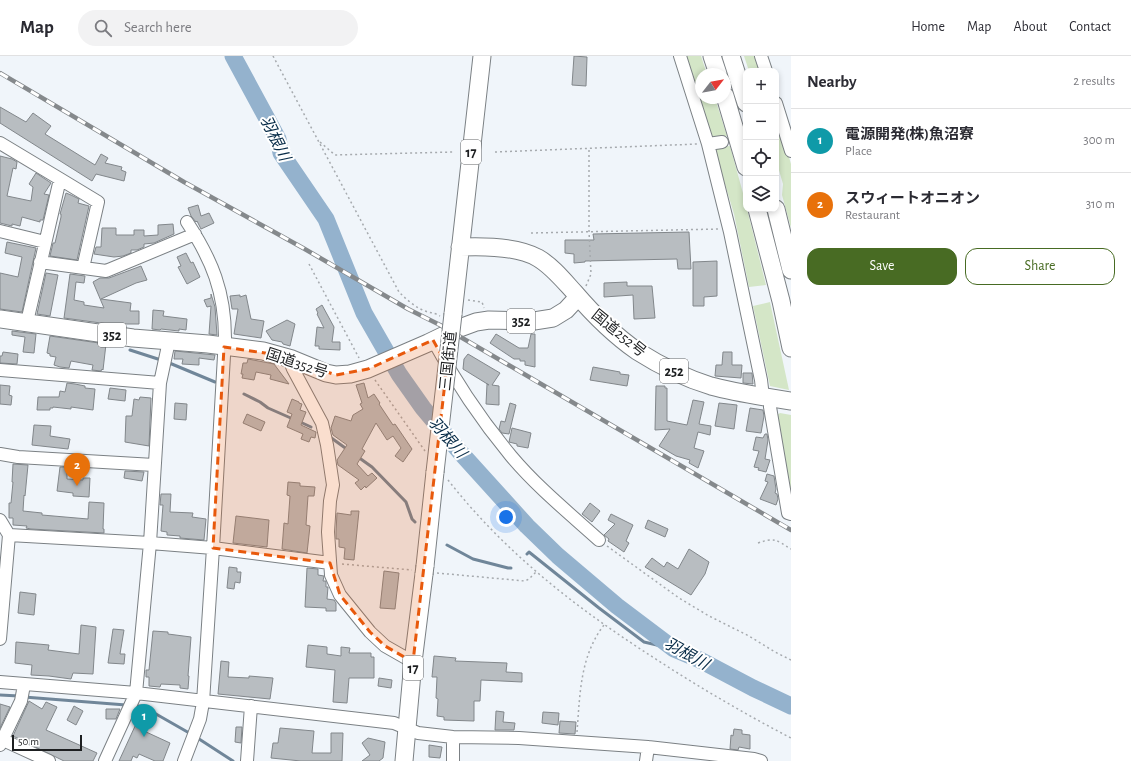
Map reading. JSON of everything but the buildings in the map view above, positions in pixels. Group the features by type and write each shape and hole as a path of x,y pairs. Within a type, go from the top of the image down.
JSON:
{"highway":[{"name":"三国街道","path":"404,761 413,662 424,570 442,476 460,247 482,56"},
{"path":"712,56 716,68"},
{"path":"731,56 743,94"},
{"path":"727,104 743,158"},
{"path":"759,212 791,348"},
{"path":"777,212 791,270"},
{"name":"国道252号","path":"460,247 498,248 522,252 538,258 555,272 604,324 637,351 687,377 710,385 791,401"},
{"name":"国道352号","path":"0,319 102,334 263,351 326,373 336,375 350,374 370,368 430,342 455,322 476,322 489,320 534,321 553,318 566,310 578,297"}],"street":[{"path":"680,56 708,144 729,229 761,380 770,407 788,513 791,514"},
{"path":"761,56 765,68"},
{"path":"776,104 791,151"},
{"path":"708,144 722,142"},
{"path":"0,143 98,202 84,268"},
{"path":"26,322 60,179"},
{"path":"184,761 200,719 203,702 225,319 220,289 206,254 196,234 187,222"},
{"path":"0,232 45,242"},
{"path":"40,262 106,271 196,234"},
{"path":"105,761 136,693 150,543 160,383 169,341"},
{"path":"430,342 470,401 512,456 548,495 599,540"},
{"path":"292,360 292,369 322,423 327,445 333,485 330,501 328,532 330,563 332,575 340,595 370,632 385,646 413,662"},
{"path":"0,370 160,383"},
{"path":"0,454 18,457 154,465"},
{"path":"0,520 9,536 0,639"},
{"path":"9,536 150,543 213,548 330,563"},
{"path":"0,560 5,557 9,536"},
{"path":"0,682 136,693 203,702 251,706 394,723 418,733 453,737 519,738 648,747 761,761"},
{"path":"24,685 21,702 1,742 49,761"},
{"path":"247,761 251,706"},
{"path":"453,737 453,761"},
{"path":"646,761 648,747"}],"path":[{"path":"272,56 399,292 410,303 427,312 432,312 455,322"},
{"path":"318,141 335,155 453,152"},
{"path":"495,152 708,144"},
{"path":"578,297 589,282 591,274 589,231 590,148"},
{"path":"531,233 729,229"},
{"path":"309,264 355,349"},
{"path":"467,300 482,302 487,313"},
{"path":"370,368 425,451"},
{"path":"442,476 518,556 568,599 604,626 692,683 791,738"},
{"path":"758,543 775,539 791,549"},
{"path":"599,540 679,598 709,616 749,636 791,660"},
{"path":"576,742 579,696 587,657 595,637 604,626"}],"highlighted area":[{"path":"433,340 447,365 413,662 385,646 370,632 340,595 330,563 213,548 224,347 278,355 336,375 368,369"}],"green space":[{"path":"684,56 701,56 705,68 695,68 695,89"},
{"path":"744,56 758,56 762,68 748,68"},
{"path":"700,104 717,104 727,136 716,138 711,136"},
{"path":"779,137 782,137 784,140 791,164 791,228 782,195 783,184 779,170"},
{"path":"730,146 743,193 743,212 748,212 766,285 749,287 734,214 714,148"},
{"path":"770,302 789,390 770,386 753,306"},
{"path":"780,413 791,415 791,510 777,415"}],"waterway":[{"name":"羽根川","path":"233,56 278,139 281,153 326,219 364,313 399,374 423,408 460,452 527,526 558,556 617,606 674,649 700,660 791,706"},
{"path":"130,350 161,360"},
{"path":"167,362 215,382"},
{"path":"244,394 268,408 293,419"},
{"path":"298,421 311,427"},
{"path":"330,437 348,450"},
{"path":"358,457 372,467 406,502 412,519 415,522"},
{"path":"447,545 473,559 511,568"},
{"path":"527,554 529,552 644,642 674,649"},
{"path":"0,695 19,696"},
{"path":"24,697 126,705"},
{"path":"134,706 142,706 191,734"},
{"path":"196,737 233,761"}],"railway":[{"path":"0,73 184,182 303,248 408,309 440,325 791,530"}],"place":[{"name":"スウィートオニオン","path":"77,486"},
{"name":"電源開発(株)魚沼寮","path":"144,737"}]}
